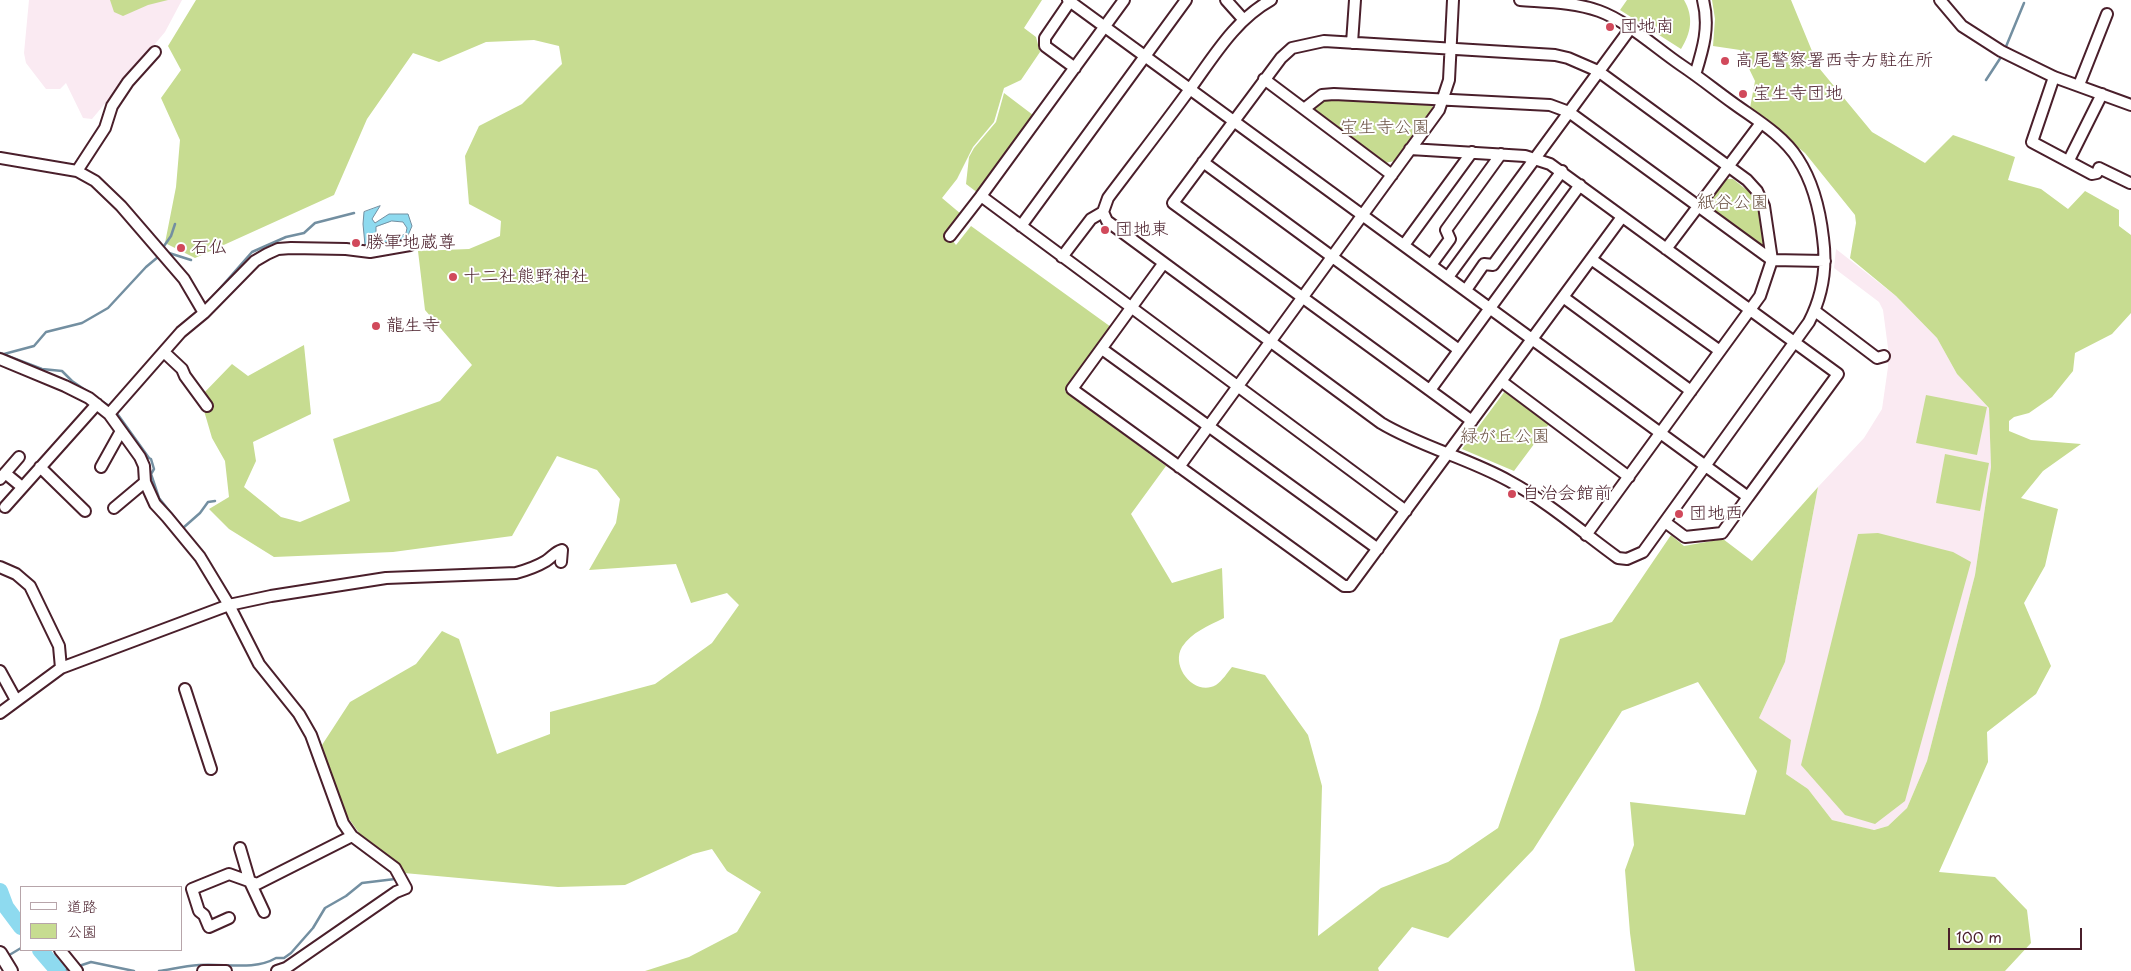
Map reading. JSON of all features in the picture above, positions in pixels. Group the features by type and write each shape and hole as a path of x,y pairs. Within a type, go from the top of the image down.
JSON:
{"street":[{"path":"950,236 1124,0"},
{"path":"1021,226 1186,0"},
{"path":"1226,0 1243,19"},
{"path":"1271,0 1256,8 1243,19 1108,198 1104,212 1107,221 1381,423 1414,441 1508,480 1532,495 1618,558 1627,559 1643,552 1796,343 1815,311 1820,296 1825,261 1819,213 1807,175 1798,158 1782,140 1695,74 1630,29 1600,11 1562,3 1520,0"},
{"path":"1352,43 1355,0"},
{"path":"1179,467 1439,110 1449,80 1454,0"},
{"path":"1695,74 1705,40 1706,18 1703,0"},
{"path":"1940,0 1962,26 2001,51 2054,77 2131,105"},
{"path":"1075,68 1045,46 1045,38 1070,1 1748,497"},
{"path":"2079,85 2107,14"},
{"path":"1448,277 1630,29"},
{"path":"1472,421 1173,203 1264,79 1292,48 1324,41 1555,55 1568,58 1598,71 1729,166 1747,180 1757,191 1764,206 1772,260 1765,284 1751,310 1586,534"},
{"path":"77,171 105,128 112,106 128,82 155,52"},
{"path":"2054,77 2032,141 2092,174 2097,173 2099,168 2129,184"},
{"path":"1264,79 1392,174"},
{"path":"1304,109 1322,95 1334,94 1444,98 1550,105 1569,112 1772,260 1825,261"},
{"path":"2069,160 2102,94"},
{"path":"1666,249 1761,123"},
{"path":"1410,149 1501,154 1535,158 1562,171 1622,217 1838,374 1722,533 1686,537 1665,522"},
{"path":"1404,245 1472,152"},
{"path":"1431,265 1450,239 1446,230 1501,154"},
{"path":"0,158 77,171 95,181 121,206 184,279 204,313"},
{"path":"1203,162 1459,350"},
{"path":"1466,290 1484,264 1493,265 1562,171"},
{"path":"1430,390 1580,185"},
{"path":"981,196 1406,511"},
{"path":"1062,257 1091,219 1104,212"},
{"path":"1163,264 1072,389 1344,586 1350,586 1622,217"},
{"path":"110,414 181,332 204,313 255,261 278,249 317,247 370,252 410,245"},
{"path":"1591,259 1720,351"},
{"path":"1563,297 1691,391"},
{"path":"1815,311 1877,358 1884,356"},
{"path":"1102,349 1378,550"},
{"path":"165,352 182,369 207,406"},
{"path":"0,359 65,386 97,404 110,414 140,457 144,466 145,482 155,504 200,557 229,605 259,664 299,714 311,735 340,815 352,836 395,868 406,888 396,892 283,970"},
{"path":"1501,381 1629,477"},
{"path":"5,507 97,404"},
{"path":"101,467 121,431"},
{"path":"19,457 2,476 22,487"},
{"path":"40,467 85,511"},
{"path":"114,508 145,482"},
{"path":"0,713 61,668 229,605 271,596 386,578 516,573 533,568 548,559 555,552 562,550 562,562"},
{"path":"0,567 16,574 30,586 59,646 61,668"},
{"path":"0,670 16,700"},
{"path":"186,690 211,769"},
{"path":"229,918 209,927 204,915 199,911 192,889 229,874 257,884 352,836"},
{"path":"240,848 250,882 264,912"},
{"path":"61,951 77,971"},
{"path":"203,971 226,971"}],"shaded area":[{"path":"29,0 182,0 165,32 92,119 83,118 66,83 60,89 46,89 26,63 24,53"},
{"path":"1836,249 1896,296 1937,338 1957,374 1989,408 1991,467 1975,575 1927,761 1907,808 1888,826 1873,830 1832,820 1808,789 1786,774 1759,718 1785,662 1818,487 1864,438 1882,409 1888,367 1888,348 1883,310 1879,302 1834,268"}],"green space":[{"path":"110,0 168,0 148,5 123,16 114,12"},
{"path":"196,0 1042,0 1024,28 1036,37 1040,52 1021,80 1004,88 994,122 973,147 957,179 942,198 961,214 947,233 956,245 971,226 1111,327 1065,391 1166,466 1131,514 1172,583 1222,568 1224,618 1195,633 1182,647 1179,663 1182,671 1193,684 1208,688 1216,685 1232,667 1265,675 1308,735 1322,786 1318,936 1381,888 1448,862 1498,828 1539,709 1560,639 1612,622 1671,535 1684,546 1723,539 1752,561 1818,487 1785,662 1759,718 1791,740 1786,774 1808,789 1832,820 1874,830 1888,826 1907,808 1927,761 1975,575 1991,467 1989,408 1957,374 1937,338 1896,296 1850,258 1856,223 1855,215 1805,153 1750,108 1755,81 1740,50 1713,46 1715,19 1712,0 1791,0 1819,68 1872,132 1925,163 1953,135 2015,157 2008,180 2041,189 2068,209 2085,191 2119,210 2119,226 2131,235 2131,313 2112,334 2075,353 2073,371 2052,397 2029,413 2014,417 2009,421 2009,431 2031,440 2081,444 2043,471 2021,498 2058,509 2045,566 2024,603 2051,666 2036,694 1987,732 1988,762 1939,872 1995,877 2027,910 2031,943 2005,971 1635,971 1625,870 1634,845 1630,802 1745,815 1757,771 1698,682 1622,711 1533,850 1448,938 1412,927 1378,968 1379,971 645,971 689,957 737,932 761,892 727,871 712,849 693,854 625,885 558,887 404,873 374,854 342,809 322,745 350,702 416,664 442,631 459,639 497,754 550,734 550,712 655,684 712,643 739,605 727,593 691,603 676,564 589,570 616,523 620,499 597,470 557,456 512,536 393,552 274,557 229,529 209,509 229,497 225,461 212,438 200,397 232,364 248,376 304,345 311,414 253,442 256,461 244,487 281,517 300,522 350,501 333,439 440,401 472,365 425,310 418,251 469,249 500,236 501,221 469,204 465,156 479,126 522,104 562,64 559,46 534,40 486,42 439,62 413,53 367,119 334,195 195,258 165,243 176,187 180,140 161,98 181,70 168,46"},
{"path":"1627,0 1684,0 1689,13 1690,25 1681,49 1620,10"},
{"path":"1004,93 1033,115 978,193 966,184 969,157 974,148 996,122"},
{"name":"宝生寺公園","path":"1325,99 1431,103 1433,108 1395,161 1385,163 1313,109"},
{"name":"紙谷公園","path":"1726,179 1733,179 1753,195 1757,202 1765,245 1760,247 1709,209 1708,202"},
{"name":"緑が丘公園","path":"1505,391 1549,424 1514,471 1462,449"},
{"path":"1926,395 1987,407 1977,455 1916,443"},
{"path":"1945,454 1989,463 1980,511 1936,503"},
{"path":"1878,533 1953,552 1971,562 1905,801 1875,824 1845,815 1801,765 1858,534"}],"water":[{"path":"380,206 372,219 375,223 389,214 408,214 412,226 406,240 381,245 365,245 364,212","holes":["392,221 403,222 407,228 406,233 398,238 382,239 376,234 376,227"]}],"waterway":[{"path":"2005,49 2024,3"},
{"path":"1986,80 2003,54"},
{"path":"208,302 252,252 286,237 304,233 315,223 354,213"},
{"path":"164,246 171,236 175,224"},
{"path":"169,253 191,260"},
{"path":"4,354 34,346 46,332 82,323 108,308 146,267 158,257"},
{"path":"0,353 42,369 62,371 72,381 112,408"},
{"path":"116,412 151,459 154,469 151,474 159,498 183,528 200,513 208,502 215,501"},
{"path":"159,971 199,965 249,965 267,962 276,958 284,958 291,953 313,928 325,908 346,896 362,883 395,879"},
{"path":"0,891 6,907 20,926"},
{"path":"6,957 20,949"},
{"path":"41,951 58,971"},
{"path":"79,966 91,962 134,971"},
{"path":"58,971 70,969"}],"place":[{"name":"団地南","path":"1610,27"},
{"name":"高尾警察署西寺方駐在所","path":"1725,61"},
{"name":"宝生寺団地","path":"1743,94"},
{"name":"団地東","path":"1105,230"},
{"name":"勝軍地蔵尊","path":"356,243"},
{"name":"石仏","path":"181,248"},
{"name":"十二社熊野神社","path":"453,277"},
{"name":"龍生寺","path":"376,326"},
{"name":"自治会館前","path":"1512,494"},
{"name":"団地西","path":"1679,514"}]}
